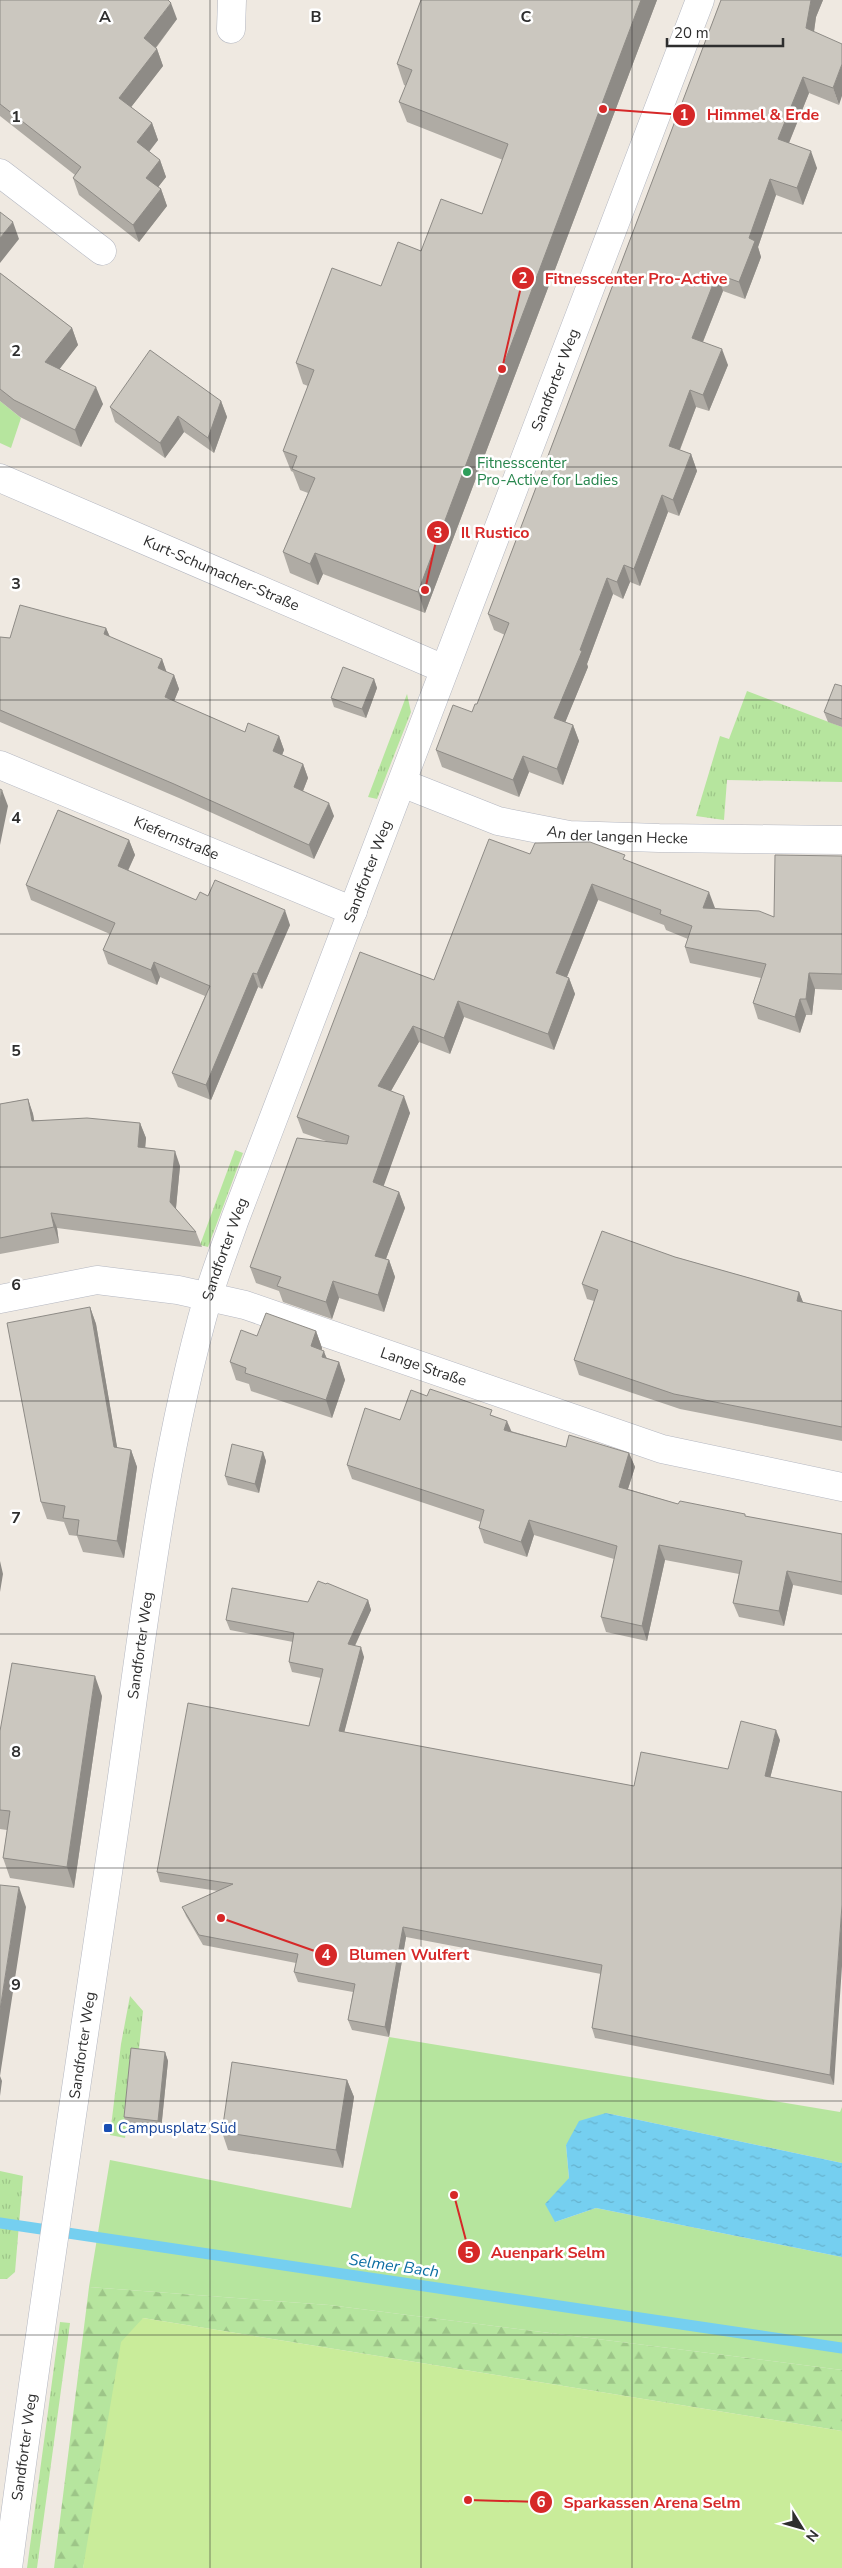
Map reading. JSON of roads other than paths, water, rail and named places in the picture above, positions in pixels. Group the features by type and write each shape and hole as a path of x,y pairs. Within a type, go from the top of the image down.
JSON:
{"street":[{"path":"231,29 232,0"},
{"name":"Sandforter Weg","path":"8,2568 48,2274 157,1529 181,1407 209,1296 235,1219 700,0"},
{"path":"0,173 102,251"},
{"name":"Kurt-Schumacher-Straße","path":"0,478 444,669"},
{"name":"Kiefernstraße","path":"0,765 353,911"},
{"name":"An der langen Hecke","path":"402,784 498,821 569,835 842,840"},
{"name":"Lange Straße","path":"0,1299 97,1280 209,1296 245,1305 662,1449 842,1487"}],"water":[{"path":"606,2113 842,2163 842,2257 596,2208 555,2222 545,2204 569,2178 566,2145 579,2121"}],"waterway":[{"name":"Selmer Bach","path":"0,2223 842,2348"}],"place":[{"name":"Himmel & Erde","path":"603,109"},
{"name":"Fitnesscenter Pro-Active","path":"502,369"},
{"name":"Fitnesscenter Pro-Active for Ladies","path":"467,472"},
{"name":"Il Rustico","path":"425,590"},
{"name":"Blumen Wulfert","path":"221,1918"},
{"name":"Campusplatz Süd","path":"108,2128"},
{"name":"Auenpark Selm","path":"454,2195"},
{"name":"Sparkassen Arena Selm","path":"468,2500"}]}
